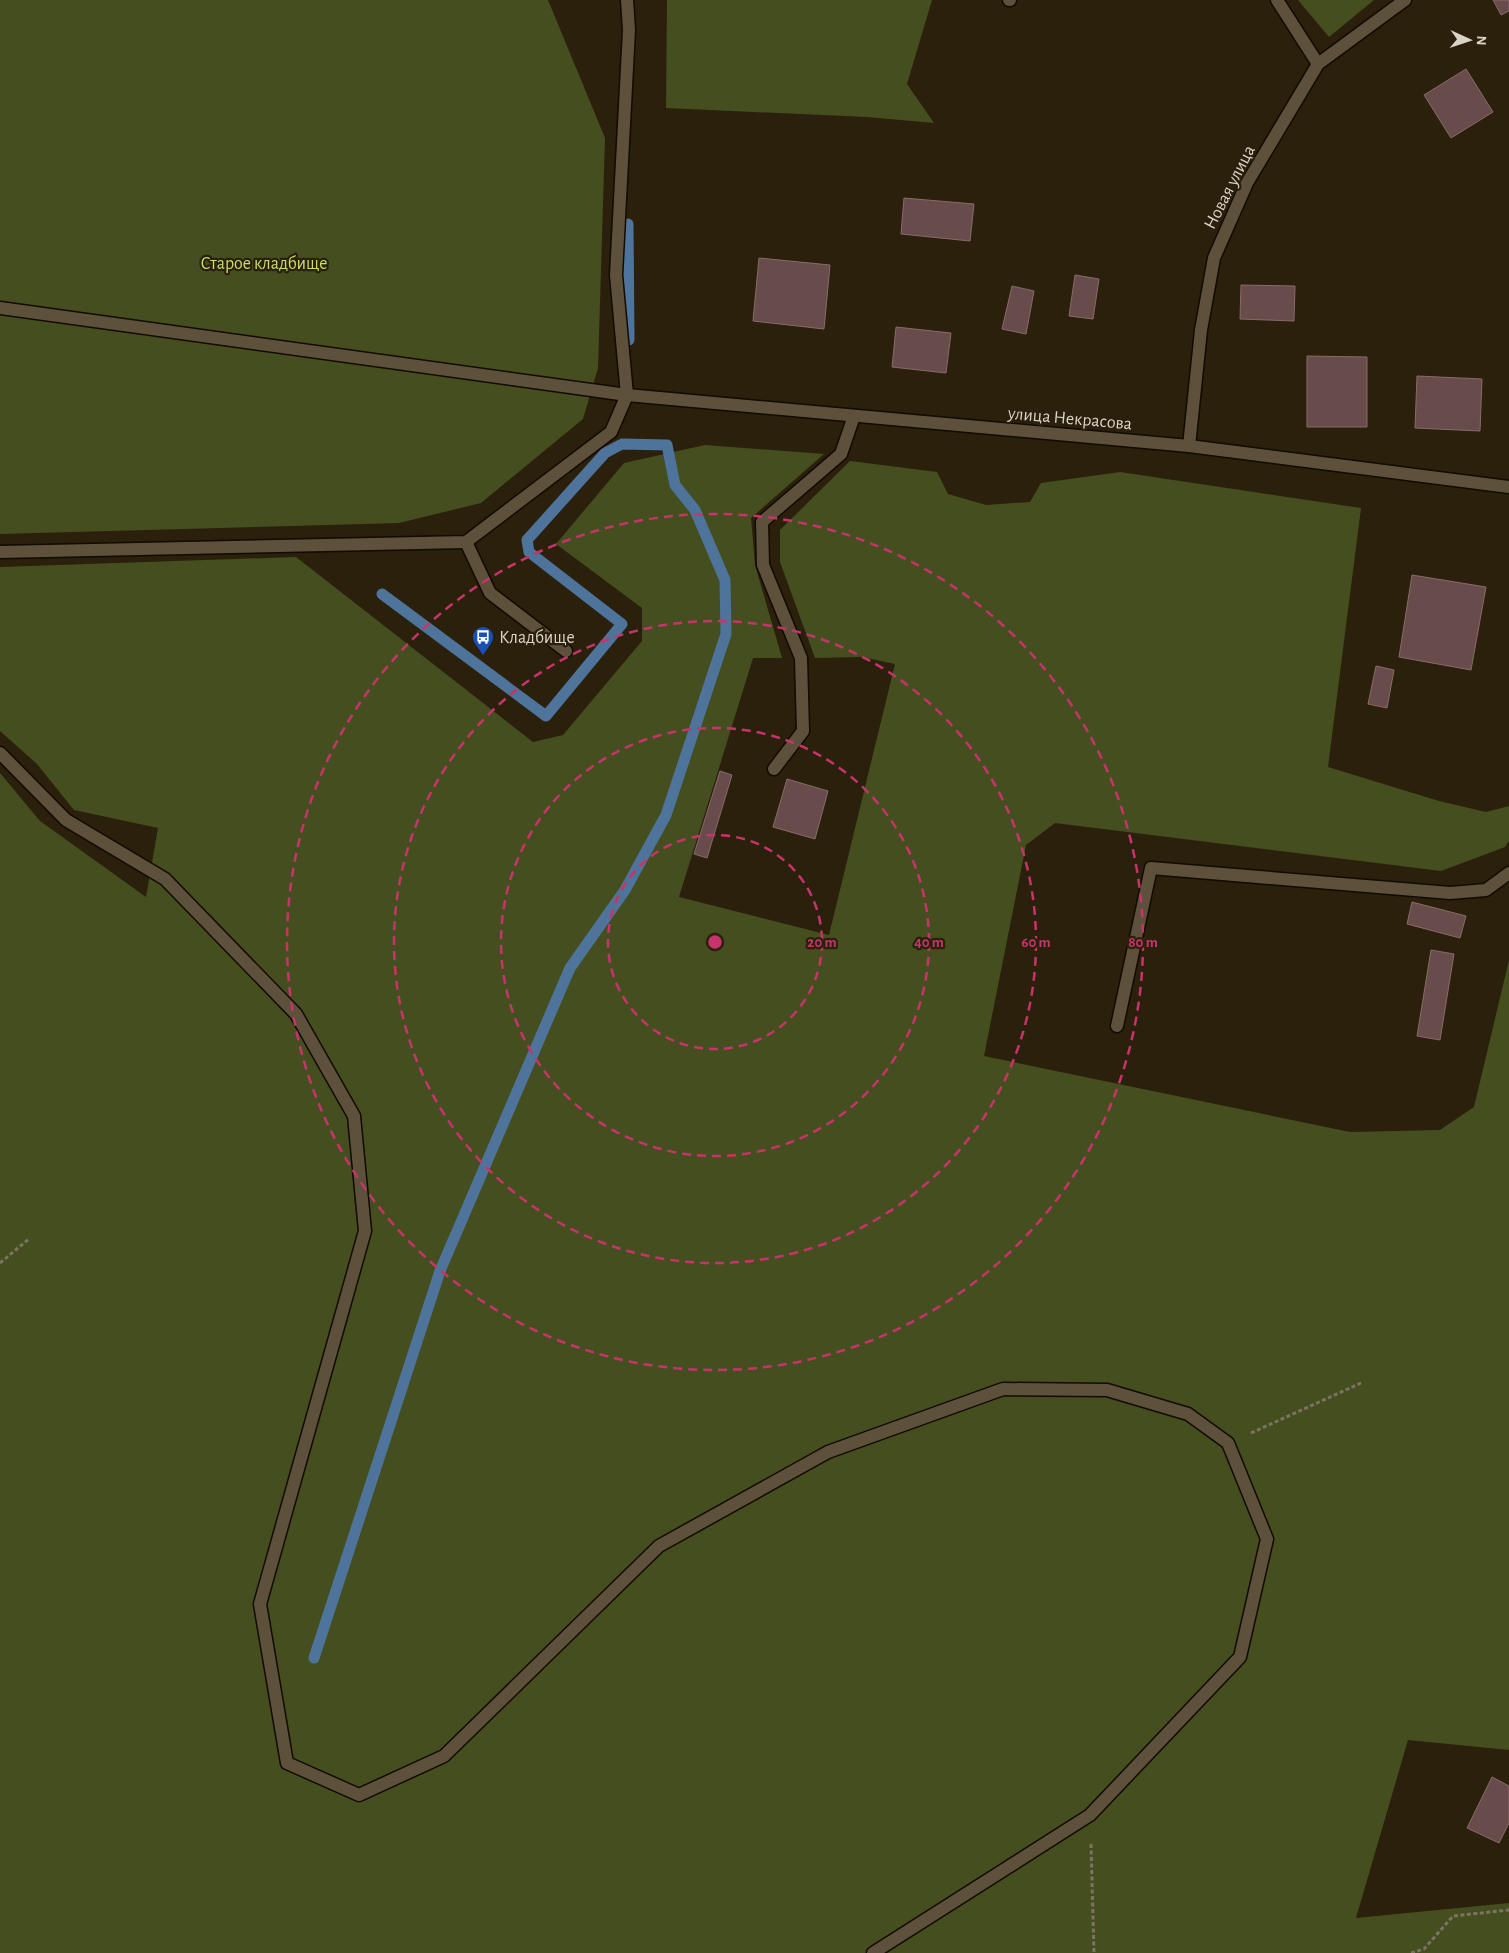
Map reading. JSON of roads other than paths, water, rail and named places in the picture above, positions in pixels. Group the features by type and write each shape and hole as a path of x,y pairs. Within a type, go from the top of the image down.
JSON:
{"street":[{"path":"0,552 466,542 610,432 627,396 616,275 629,30 627,0"},
{"path":"1277,0 1318,64"},
{"name":"Новая улица","path":"1189,446 1201,330 1214,258 1247,183 1318,64 1405,0"},
{"name":"улица Некрасова","path":"0,308 627,396 1189,446 1509,487"},
{"path":"774,769 802,731 801,658 763,565 762,522 841,454 854,416"},
{"path":"466,542 490,593 566,652"},
{"path":"0,754 66,820 165,879 296,1014 354,1116 365,1231 260,1604 287,1763 359,1795 444,1756 659,1546 828,1452 1003,1389 1107,1390 1188,1414 1228,1444 1267,1540 1240,1656 1090,1815 873,1953"},
{"path":"1117,1026 1151,868 1450,893 1486,890 1509,873"}],"waterway":[{"path":"628,224 629,340"},
{"path":"314,1658 440,1271 570,968 625,890 666,815 726,634 725,580 695,510 675,485 667,445 622,444 605,453 527,540 529,552 622,624 546,716 382,594"}],"place":[{"name":"Кладбище","path":"483,656"}],"park label":[{"name":"Старое кладбище","path":"264,263"}]}
